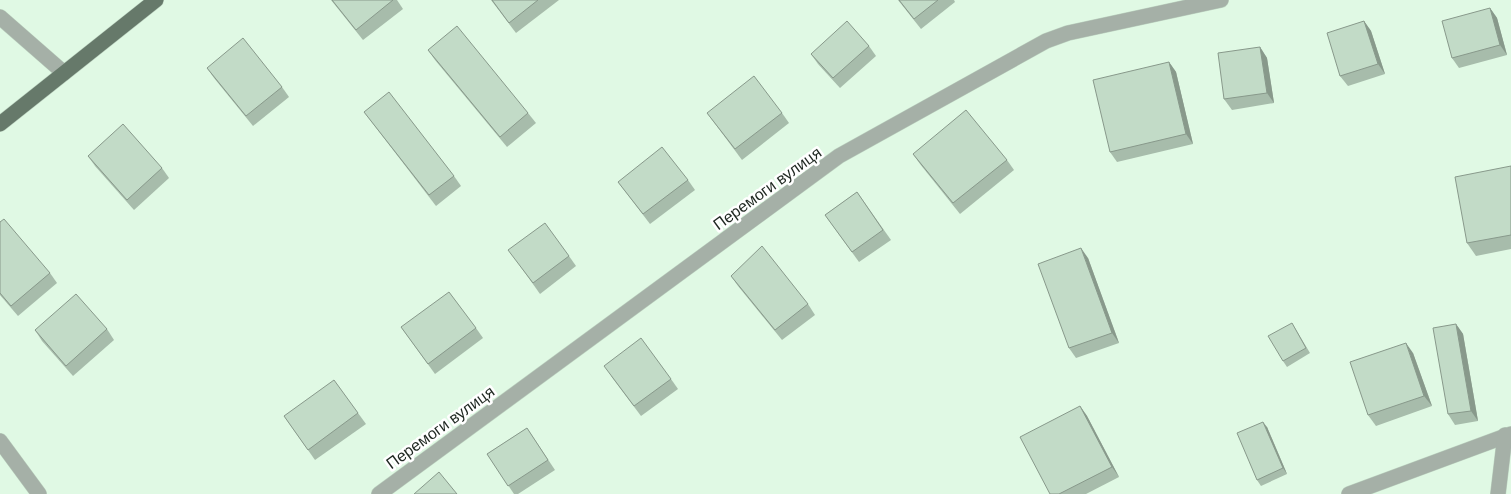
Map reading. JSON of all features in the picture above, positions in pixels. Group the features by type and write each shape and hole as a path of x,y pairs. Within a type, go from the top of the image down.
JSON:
{"main road":[{"path":"0,124 156,0"}],"street":[{"name":"Перемоги вулиця","path":"379,494 839,156 1046,41 1068,33 1221,0"},
{"path":"0,17 64,73"},
{"path":"1349,494 1508,434"},
{"path":"1498,494 1508,434"},
{"path":"0,441 39,494"}],"building":[{"path":"332,0 393,0 356,30"},
{"path":"492,0 538,0 509,23"},
{"path":"899,0 938,0 914,19"},
{"path":"1490,8 1500,45 1452,58 1442,21"},
{"path":"847,21 869,46 833,78 811,54"},
{"path":"1364,21 1378,64 1340,76 1327,33"},
{"path":"457,26 528,113 500,137 428,50"},
{"path":"243,38 282,87 246,116 207,68"},
{"path":"1260,47 1267,93 1224,99 1218,53"},
{"path":"1169,62 1186,134 1110,152 1093,80"},
{"path":"754,76 782,113 735,149 707,113"},
{"path":"389,92 454,176 429,195 364,112"},
{"path":"966,110 1007,160 953,203 913,154"},
{"path":"123,124 162,168 127,200 88,156"},
{"path":"662,147 688,180 643,214 618,182"},
{"path":"1511,166 1511,235 1467,243 1455,177"},
{"path":"857,192 883,230 852,252 825,215"},
{"path":"4,219 50,273 11,306 0,293 0,222"},
{"path":"545,223 569,256 533,283 508,250"},
{"path":"762,246 808,304 775,330 731,276"},
{"path":"1081,248 1112,333 1069,348 1038,264"},
{"path":"449,292 476,328 428,364 401,327"},
{"path":"76,294 107,329 66,366 35,330"},
{"path":"1292,323 1306,348 1283,361 1268,336"},
{"path":"1456,324 1471,411 1448,414 1433,328"},
{"path":"641,338 671,379 634,406 604,366"},
{"path":"1406,343 1424,396 1368,415 1350,362"},
{"path":"334,380 358,413 308,450 284,416"},
{"path":"1080,406 1112,467 1059,494 1050,494 1020,437"},
{"path":"1263,422 1283,468 1257,480 1237,433"},
{"path":"527,428 548,460 508,486 487,454"},
{"path":"439,472 457,494 414,494"}]}
